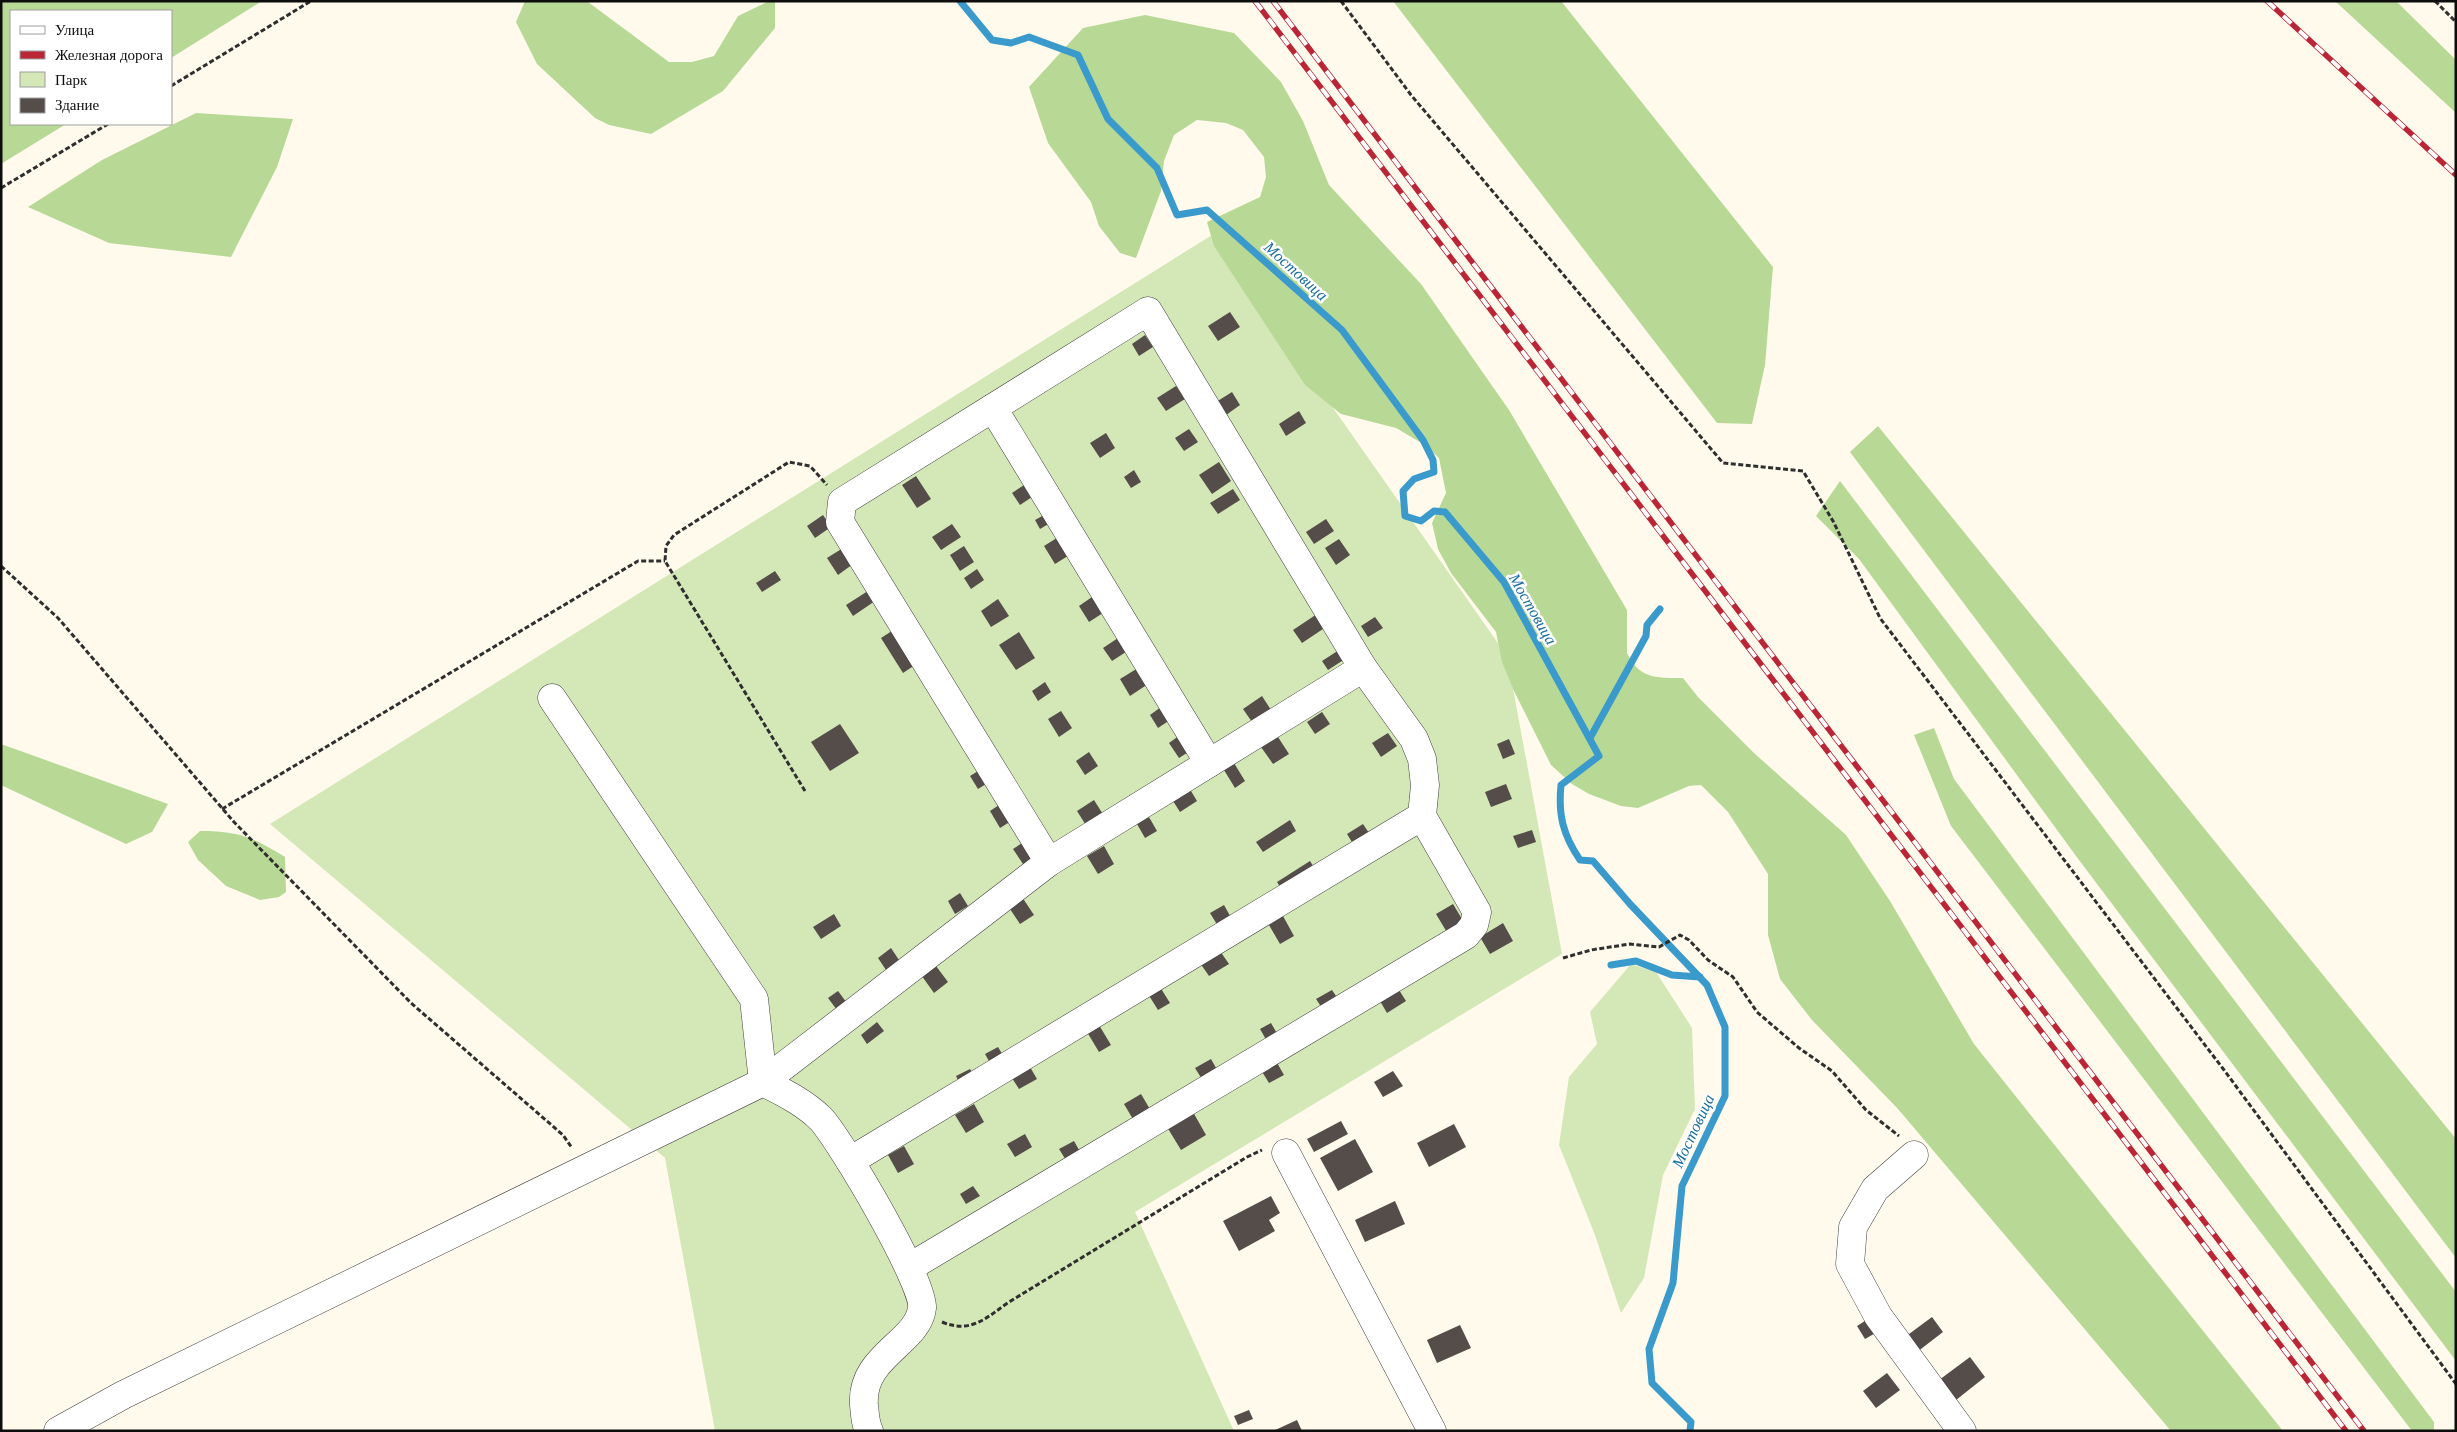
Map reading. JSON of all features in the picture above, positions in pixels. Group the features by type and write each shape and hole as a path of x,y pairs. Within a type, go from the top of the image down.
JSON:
{"street":[{"path":"910,1267 1466,935 1474,925 1477,912 1422,816 1425,785 1422,759 1414,739 1363,668 1148,311 842,502 840,522 1049,862"},
{"path":"993,408 1209,763"},
{"path":"58,1431 123,1395 764,1082 1049,862 1363,668"},
{"path":"552,698 754,999 764,1082"},
{"path":"850,1161 1422,816"},
{"path":"764,1082 791,1096 820,1119 850,1161 910,1267 922,1307 916,1324 874,1368 863,1392 866,1424 869,1431"},
{"path":"1286,1153 1432,1431"},
{"path":"1914,1155 1875,1189 1854,1227 1850,1264 1878,1316 1962,1431"}],"path":[{"path":"172,85 311,1"},
{"path":"1341,1 1411,94 1723,463 1803,471 1833,521 1880,618 2218,1062 2456,1384"},
{"path":"2436,1 2456,22"},
{"path":"1,188 106,125"},
{"path":"805,791 665,561 666,546 674,535 789,462 810,466 842,502"},
{"path":"222,809 638,561 665,561"},
{"path":"1,566 58,618 222,809 411,1003 562,1135 588,1169"},
{"path":"1564,958 1590,950 1630,944 1659,947 1680,935 1689,940 1708,960 1733,976 1757,1012 1799,1048 1832,1070 1866,1110 1910,1144 1914,1155"},
{"path":"922,1307 941,1322 955,1328 965,1327 984,1320 1009,1302 1247,1157 1270,1148 1279,1148 1286,1153"}],"green space":[{"path":"1,1 262,1 172,57 172,10 10,10 10,125 64,125 1,164"},
{"path":"525,1 588,2 669,62 692,62 714,56 738,16 769,1 775,1 775,28 723,91 651,134 609,125 595,118 537,64 516,22"},
{"path":"1393,1 1561,1 1773,267 1765,365 1752,424 1717,423"},
{"path":"2335,1 2396,1 2456,60 2456,113"},
{"path":"1145,15 1234,33 1281,82 1303,121 1329,185 1421,284 1509,410 1627,610 1627,653 1632,662 1637,668 1650,675 1665,678 1683,678 1698,697 1754,753 1846,835 1890,901 1974,1044 2283,1431 2171,1431 1898,1109 1812,1020 1780,979 1768,935 1768,874 1728,812 1701,785 1689,786 1638,808 1621,806 1589,794 1572,784 1551,765 1514,691 1502,662 1496,632 1451,573 1438,549 1432,523 1446,493 1439,458 1425,445 1396,428 1341,414 1305,385 1214,246 1207,222 1260,197 1266,177 1264,157 1243,130 1226,123 1197,120 1174,135 1164,161 1161,191 1136,258 1120,253 1099,226 1091,202 1048,143 1029,87 1083,28"},
{"path":"196,113 293,119 277,167 231,257 109,243 28,207 102,160"},
{"path":"1212,235 1507,656 1562,954 1135,1212 1234,1431 715,1431 665,1158 270,824"},
{"path":"1878,426 2456,1139 2456,1258 1850,452"},
{"path":"1840,481 2456,1292 2456,1361 2079,860 1859,559 1816,516"},
{"path":"1934,728 1954,779 2434,1422 2434,1431 2412,1431 1951,826 1914,735"},
{"path":"1,744 168,804 152,832 126,844 1,785"},
{"path":"200,831 225,832 245,836 264,844 285,857 286,892 279,897 260,900 226,886 198,860 188,842"},
{"path":"1631,964 1656,972 1692,1028 1695,1109 1663,1175 1644,1278 1621,1313 1595,1235 1559,1145 1569,1077 1597,1044 1590,1012"}],"building":[{"path":"1230,312 1240,327 1218,341 1208,326"},
{"path":"1145,335 1153,347 1139,356 1132,344"},
{"path":"1176,386 1185,399 1166,411 1157,398"},
{"path":"1232,392 1240,405 1222,418 1213,404"},
{"path":"1299,411 1306,423 1286,436 1279,424"},
{"path":"1189,429 1198,442 1184,451 1175,438"},
{"path":"1106,433 1115,448 1100,458 1090,443"},
{"path":"1219,462 1231,481 1212,494 1199,475"},
{"path":"1134,470 1141,482 1131,488 1124,477"},
{"path":"916,476 931,499 917,508 902,485"},
{"path":"1024,485 1032,497 1020,505 1012,493"},
{"path":"1233,489 1240,500 1218,514 1210,503"},
{"path":"823,515 831,527 815,538 807,526"},
{"path":"1044,515 1050,523 1040,529 1035,520"},
{"path":"1326,519 1334,531 1314,544 1306,532"},
{"path":"952,524 961,537 941,550 932,537"},
{"path":"1060,536 1071,554 1055,564 1044,546"},
{"path":"1339,539 1350,555 1336,565 1325,548"},
{"path":"964,546 974,562 960,571 950,555"},
{"path":"843,548 853,564 838,575 827,558"},
{"path":"977,569 984,580 971,589 964,578"},
{"path":"775,571 781,580 762,592 756,583"},
{"path":"871,589 878,599 853,616 846,605"},
{"path":"1092,597 1103,613 1089,622 1079,606"},
{"path":"998,599 1009,616 991,627 981,611"},
{"path":"1317,614 1326,627 1302,643 1293,630"},
{"path":"1375,617 1383,628 1368,637 1361,626"},
{"path":"895,629 918,663 903,673 881,638"},
{"path":"1019,632 1035,658 1016,670 999,645"},
{"path":"1121,636 1129,650 1112,661 1103,648"},
{"path":"1339,650 1345,659 1328,670 1322,661"},
{"path":"1138,668 1148,684 1130,696 1120,679"},
{"path":"1045,682 1051,692 1038,701 1032,691"},
{"path":"1262,696 1271,710 1252,722 1243,709"},
{"path":"1161,707 1170,720 1158,728 1150,715"},
{"path":"1061,711 1072,728 1059,737 1048,719"},
{"path":"1322,712 1330,724 1315,734 1307,722"},
{"path":"840,724 859,753 830,771 811,742"},
{"path":"1388,733 1397,746 1381,757 1372,743"},
{"path":"1180,735 1190,751 1179,758 1169,743"},
{"path":"1278,737 1289,754 1273,764 1261,747"},
{"path":"1509,739 1515,754 1503,759 1497,744"},
{"path":"1089,752 1098,766 1085,775 1076,761"},
{"path":"1234,763 1245,781 1235,788 1224,770"},
{"path":"983,768 991,781 978,789 970,776"},
{"path":"1506,784 1512,799 1491,807 1485,792"},
{"path":"1191,791 1197,801 1180,812 1173,801"},
{"path":"1094,800 1106,819 1089,830 1077,811"},
{"path":"1005,801 1016,818 1000,828 990,811"},
{"path":"1149,817 1157,831 1145,838 1137,824"},
{"path":"1290,820 1296,831 1263,852 1256,842"},
{"path":"1363,824 1371,836 1355,847 1347,834"},
{"path":"1532,830 1536,842 1518,848 1513,836"},
{"path":"1025,841 1036,859 1025,867 1013,849"},
{"path":"1104,846 1114,864 1098,874 1087,856"},
{"path":"1310,861 1315,869 1282,890 1277,882"},
{"path":"960,893 968,906 955,914 948,901"},
{"path":"1022,897 1034,915 1020,924 1008,906"},
{"path":"1453,904 1465,924 1448,934 1436,914"},
{"path":"1224,905 1234,923 1221,931 1210,913"},
{"path":"834,914 841,926 821,939 813,927"},
{"path":"1283,916 1294,936 1280,944 1269,925"},
{"path":"1503,923 1513,941 1490,954 1480,937"},
{"path":"891,948 901,963 888,973 878,958"},
{"path":"1220,951 1229,964 1209,976 1200,963"},
{"path":"933,962 948,982 934,993 919,972"},
{"path":"1160,987 1170,1003 1158,1010 1148,994"},
{"path":"1332,990 1338,999 1322,1008 1316,999"},
{"path":"1399,990 1406,1001 1387,1013 1380,1001"},
{"path":"838,991 850,1007 840,1014 828,998"},
{"path":"877,1022 884,1031 867,1044 861,1035"},
{"path":"1271,1023 1279,1037 1268,1043 1260,1029"},
{"path":"1099,1025 1111,1045 1099,1052 1087,1032"},
{"path":"998,1047 1007,1062 994,1070 985,1054"},
{"path":"1211,1059 1220,1075 1205,1084 1195,1068"},
{"path":"1276,1061 1284,1075 1269,1083 1261,1070"},
{"path":"1030,1067 1037,1079 1019,1089 1012,1078"},
{"path":"970,1069 975,1078 961,1086 956,1076"},
{"path":"1393,1071 1403,1086 1383,1097 1374,1082"},
{"path":"1141,1094 1154,1116 1137,1126 1124,1104"},
{"path":"974,1104 984,1122 966,1133 955,1115"},
{"path":"1193,1112 1206,1135 1181,1150 1167,1127"},
{"path":"1341,1121 1348,1134 1314,1152 1307,1139"},
{"path":"1454,1124 1466,1147 1429,1167 1417,1143"},
{"path":"1025,1134 1032,1147 1015,1157 1007,1144"},
{"path":"1355,1139 1373,1172 1338,1191 1320,1158"},
{"path":"1074,1141 1083,1157 1069,1165 1059,1149"},
{"path":"904,1146 914,1164 898,1173 888,1155"},
{"path":"973,1186 980,1196 966,1204 960,1194"},
{"path":"1271,1196 1280,1213 1269,1220 1275,1231 1239,1251 1223,1221"},
{"path":"1395,1201 1405,1224 1365,1242 1355,1220"},
{"path":"1871,1317 1879,1331 1865,1339 1857,1326"},
{"path":"1932,1317 1943,1332 1917,1352 1905,1337"},
{"path":"1460,1325 1471,1348 1437,1363 1427,1340"},
{"path":"1970,1357 1985,1377 1951,1404 1935,1383"},
{"path":"1887,1373 1900,1390 1876,1408 1863,1391"},
{"path":"1249,1410 1253,1419 1238,1425 1234,1416"},
{"path":"1297,1420 1302,1431 1273,1431"}],"waterway":[{"name":"Мостовица","path":"960,1 992,40 1011,43 1029,37 1078,55 1108,119 1157,168 1177,215 1207,210 1342,330 1423,440 1433,460 1434,472 1414,479 1403,491 1405,516 1421,521 1434,511 1445,512 1504,582 1599,756 1561,785 1561,815 1569,842 1580,860 1593,861 1630,904 1707,985 1725,1027 1725,1096 1682,1186 1673,1283 1649,1349 1652,1383 1691,1422 1690,1431"},
{"path":"1590,738 1646,636 1647,625 1660,609"},
{"path":"1611,965 1636,961 1672,975 1700,977"}],"railway":[{"path":"1255,1 2346,1431"},
{"path":"1273,1 2364,1431"},
{"path":"2267,1 2456,175"}]}
